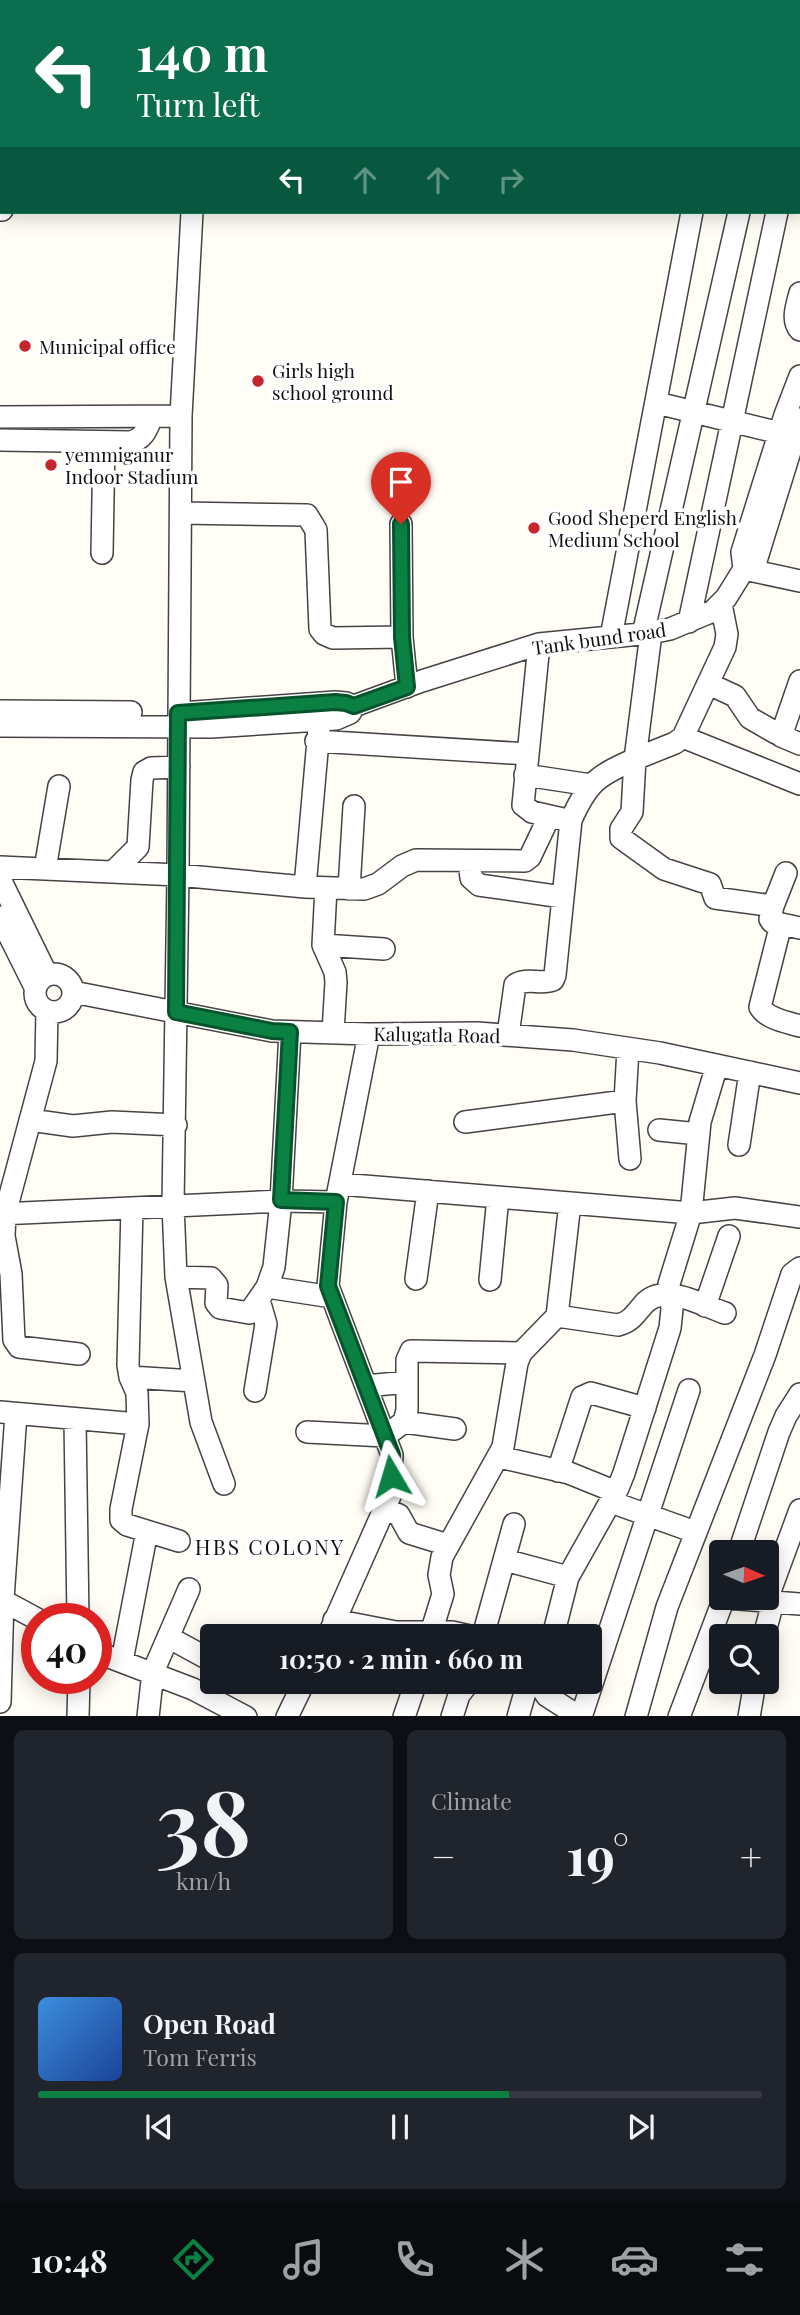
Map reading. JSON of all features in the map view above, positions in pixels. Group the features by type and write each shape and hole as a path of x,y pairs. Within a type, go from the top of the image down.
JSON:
{"street":[{"path":"192,214 181,416 176,1125 173,1205 176,1277 194,1381 205,1438 224,1484"},
{"path":"611,637 692,214"},
{"path":"739,214 647,634 632,812 621,829 621,838 664,869 710,884 715,898 785,919"},
{"path":"689,622 777,214"},
{"path":"800,293 795,320 796,327 800,330"},
{"path":"800,376 779,433 742,552 744,569 800,580"},
{"path":"657,402 779,433"},
{"path":"0,440 137,441 144,435 152,416"},
{"path":"0,417 181,416"},
{"name":"Tank bund road","path":"318,731 343,718 354,706 539,644 647,634 689,622 713,611 721,604 744,569 756,561 800,419"},
{"path":"102,553 104,442"},
{"path":"181,513 307,515 316,530 318,623 324,634 333,638 402,637"},
{"path":"401,524 402,637 407,687"},
{"path":"73,992 66,1008 54,1012 47,1011 37,1003 41,981 0,878 45,869 178,875 349,889 371,887 416,860 525,861 560,818 607,772 675,743 683,737 721,658 727,634 721,604"},
{"path":"539,644 523,804 527,810 560,818"},
{"path":"760,768 786,738 800,681"},
{"path":"709,684 736,696 750,718 786,738"},
{"path":"0,726 179,720 335,702 354,706"},
{"path":"0,711 179,720 318,731 526,765 591,785"},
{"path":"318,731 315,887 323,945 335,972 333,1032"},
{"path":"683,737 800,784"},
{"path":"113,872 138,847 144,772 151,768 179,767"},
{"path":"45,869 59,786"},
{"path":"349,889 354,806"},
{"path":"508,1035 514,985 523,981 553,980 562,897 560,818"},
{"path":"469,861 471,877 479,885 562,897"},
{"path":"786,873 785,919 760,1007 770,1016 800,1026"},
{"path":"0,917 41,981"},
{"path":"323,945 384,949"},
{"name":"Kalugatla Road","path":"41,981 53,974 65,977 73,992 272,1031 508,1035 573,1040 717,1065 800,1083"},
{"path":"47,1011 46,1061 30,1120 9,1160 2,1214 4,1236 12,1274 14,1340 19,1347 27,1349 79,1354"},
{"path":"176,1277 215,1280 216,1303 223,1310 249,1313 263,1293 274,1267 281,1200 290,1032"},
{"path":"333,1624 390,1496 392,1455 328,1286 338,1193 369,1034"},
{"path":"628,1049 625,1101 630,1159"},
{"path":"556,1624 568,1577 613,1497 670,1328 671,1276 691,1213 702,1111 717,1065"},
{"path":"739,1145 750,1072"},
{"path":"465,1122 625,1101"},
{"path":"30,1120 73,1126 112,1122 176,1125"},
{"path":"659,1130 699,1134"},
{"path":"416,1279 428,1191"},
{"path":"2,1214 281,1200 338,1193 428,1191 691,1213 735,1208 800,1217"},
{"path":"490,1280 498,1197"},
{"path":"434,1624 443,1594 439,1575 442,1557 503,1447 517,1363 521,1353 557,1316 570,1203"},
{"path":"132,1208 128,1365 137,1393 138,1424 120,1516 127,1525 179,1541"},
{"path":"557,1316 618,1325 627,1323 651,1297 669,1293 715,1309 729,1236"},
{"path":"636,1716 667,1607 756,1379 792,1274 800,1268"},
{"path":"263,1293 332,1297"},
{"path":"255,1391 266,1324 263,1293"},
{"path":"307,1432 385,1436 404,1422 407,1410 408,1355 415,1349 521,1353"},
{"path":"130,1377 194,1381"},
{"path":"366,1386 407,1382"},
{"path":"580,1716 689,1390"},
{"path":"558,1471 582,1398 586,1394 591,1393 645,1408"},
{"path":"743,1540 783,1424 800,1394"},
{"path":"0,1702 8,1413 138,1424"},
{"path":"75,1420 78,1603"},
{"path":"404,1422 455,1429"},
{"path":"499,1457 558,1471 647,1515 695,1532"},
{"path":"384,1509 399,1515 409,1533 448,1545"},
{"path":"779,1574 800,1510"},
{"path":"486,1624 514,1524"},
{"path":"122,1661 147,1531"},
{"path":"505,1560 568,1577"},
{"path":"148,1716 153,1672 189,1589"},
{"path":"1,1599 21,1610"},
{"path":"779,1603 800,1604"},
{"path":"679,1716 720,1610"},
{"path":"168,1637 200,1654"},
{"path":"112,1658 153,1672 209,1703 243,1716"},
{"path":"78,1716 79,1694"},
{"path":"290,1711 298,1694"},
{"path":"404,1716 411,1694"},
{"path":"452,1716 460,1694"},
{"path":"518,1716 525,1694"},
{"path":"546,1694 554,1710 576,1716"},
{"path":"749,1716 753,1694"}],"place":[{"name":"Municipal office","path":"25,346"},
{"name":"Girls high school ground","path":"258,381"},
{"name":"yemmiganur Indoor Stadium","path":"51,465"},
{"name":"Good Sheperd English Medium School","path":"534,528"}],"district":[{"name":"HBS COLONY","path":"270,1546"}],"route":[{"path":"391,1476 392,1455 328,1286 336,1202 281,1200 290,1032 272,1031 176,1012 178,713 335,702 354,706 407,687 402,637 401,524"}]}
